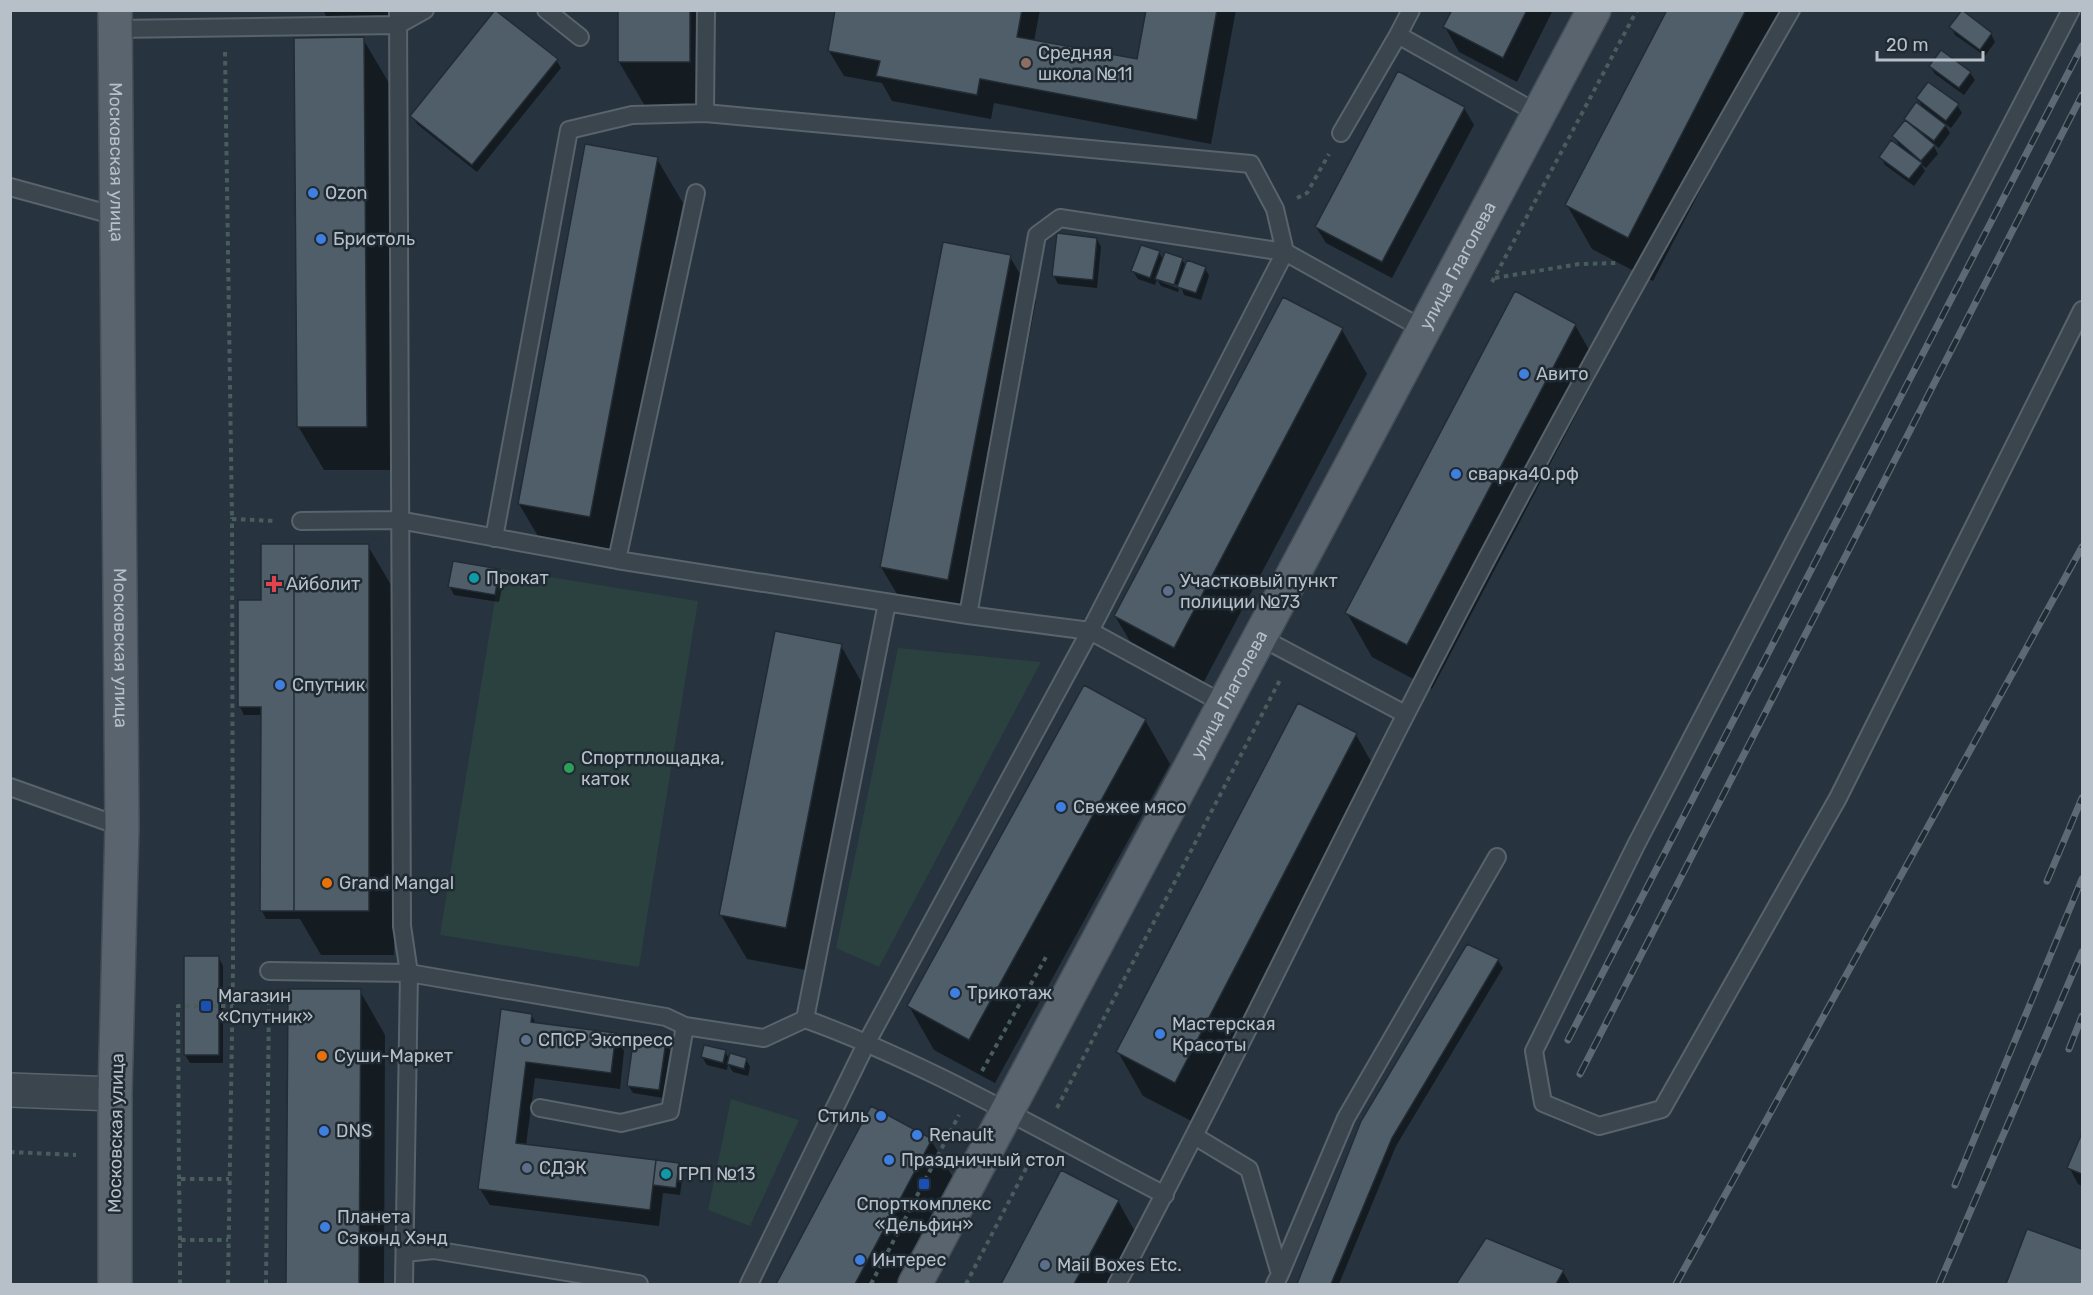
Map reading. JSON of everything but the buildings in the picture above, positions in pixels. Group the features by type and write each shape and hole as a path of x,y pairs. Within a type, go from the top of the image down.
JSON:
{"main road":[{"name":"улица Глаголева","path":"915,1284 1594,10"},
{"name":"Московская улица","path":"115,20 122,827 115,1094 115,1284"}],"street":[{"path":"10,1090 115,1094"}],"lane":[{"path":"115,20 225,26 398,18 424,10"},
{"path":"546,10 580,37"},
{"path":"705,113 706,10"},
{"path":"1341,133 1411,10"},
{"path":"1117,1284 1196,1137 1405,714 1645,262 1791,10"},
{"path":"2071,10 1636,845 1534,1051 1543,1103 1599,1126 1662,1109 1838,798 2082,310"},
{"path":"398,18 402,926 409,973 404,1284"},
{"path":"1398,35 1539,114"},
{"path":"494,538 569,130 632,115 705,113 1251,164 1275,209 1285,252 1090,631 867,1041 749,1284"},
{"path":"10,186 116,216"},
{"path":"617,560 696,194"},
{"path":"968,615 1037,235 1060,218 1285,252 1423,329"},
{"path":"301,521 399,520 617,560 887,603 1090,631 1224,704"},
{"path":"805,1019 887,603"},
{"path":"1260,637 1405,714"},
{"path":"10,787 122,827"},
{"path":"1277,1279 1346,1118 1497,857"},
{"path":"269,971 409,973 666,1017 685,1026 764,1038 805,1019 867,1041 970,1092 1165,1195"},
{"path":"540,1108 621,1123 670,1111 685,1026"},
{"path":"1196,1137 1249,1169 1277,1279"},
{"path":"405,1253 434,1250 639,1284"}],"path":[{"path":"225,26 232,519 233,970 228,1284"},
{"path":"1275,209 1307,193 1341,133"},
{"path":"1494,279 1579,264 1645,262"},
{"path":"232,519 301,521"},
{"path":"233,970 269,971 266,1284"},
{"path":"180,1284 178,1006 232,1006"},
{"path":"10,1152 76,1155"},
{"path":"179,1179 230,1179"},
{"path":"180,1240 228,1240"}],"green space":[{"name":"Спортплощадка, каток","path":"500,569 698,601 639,967 440,935"},
{"path":"898,648 1041,662 879,967 836,948"},
{"path":"731,1099 799,1120 750,1226 708,1210"}],"railway":[{"path":"1568,1040 2082,46"},
{"path":"1580,1074 2082,95"},
{"path":"1676,1284 2082,547"},
{"path":"2047,881 2082,798"},
{"path":"1955,1185 2082,879"},
{"path":"1939,1284 2082,952"},
{"path":"2069,1049 2082,1016"}],"place":[{"name":"Средняя школа №11","path":"1026,63"},
{"name":"Ozon","path":"313,193"},
{"name":"Бристоль","path":"321,239"},
{"name":"Авито","path":"1524,374"},
{"name":"сварка40.рф","path":"1456,474"},
{"name":"Прокат","path":"474,578"},
{"name":"Айболит","path":"274,584"},
{"name":"Участковый пункт полиции №73","path":"1168,591"},
{"name":"Спутник","path":"280,685"},
{"name":"Спортплощадка, каток","path":"569,768"},
{"name":"Свежее мясо","path":"1061,807"},
{"name":"Grand Mangal","path":"327,883"},
{"name":"Трикотаж","path":"955,993"},
{"name":"Магазин «Спутник»","path":"206,1006"},
{"name":"Мастерская Красоты","path":"1160,1034"},
{"name":"СПСР Экспресс","path":"526,1040"},
{"name":"Суши-Маркет","path":"322,1056"},
{"name":"Стиль","path":"881,1116"},
{"name":"DNS","path":"324,1131"},
{"name":"Renault","path":"917,1135"},
{"name":"Праздничный стол","path":"889,1160"},
{"name":"СДЭК","path":"527,1168"},
{"name":"ГРП №13","path":"666,1174"},
{"name":"Спорткомплекс «Дельфин»","path":"924,1184"},
{"name":"Планета Сэконд Хэнд","path":"325,1227"},
{"name":"Интерес","path":"860,1260"},
{"name":"Mail Boxes Etc.","path":"1045,1265"}]}
